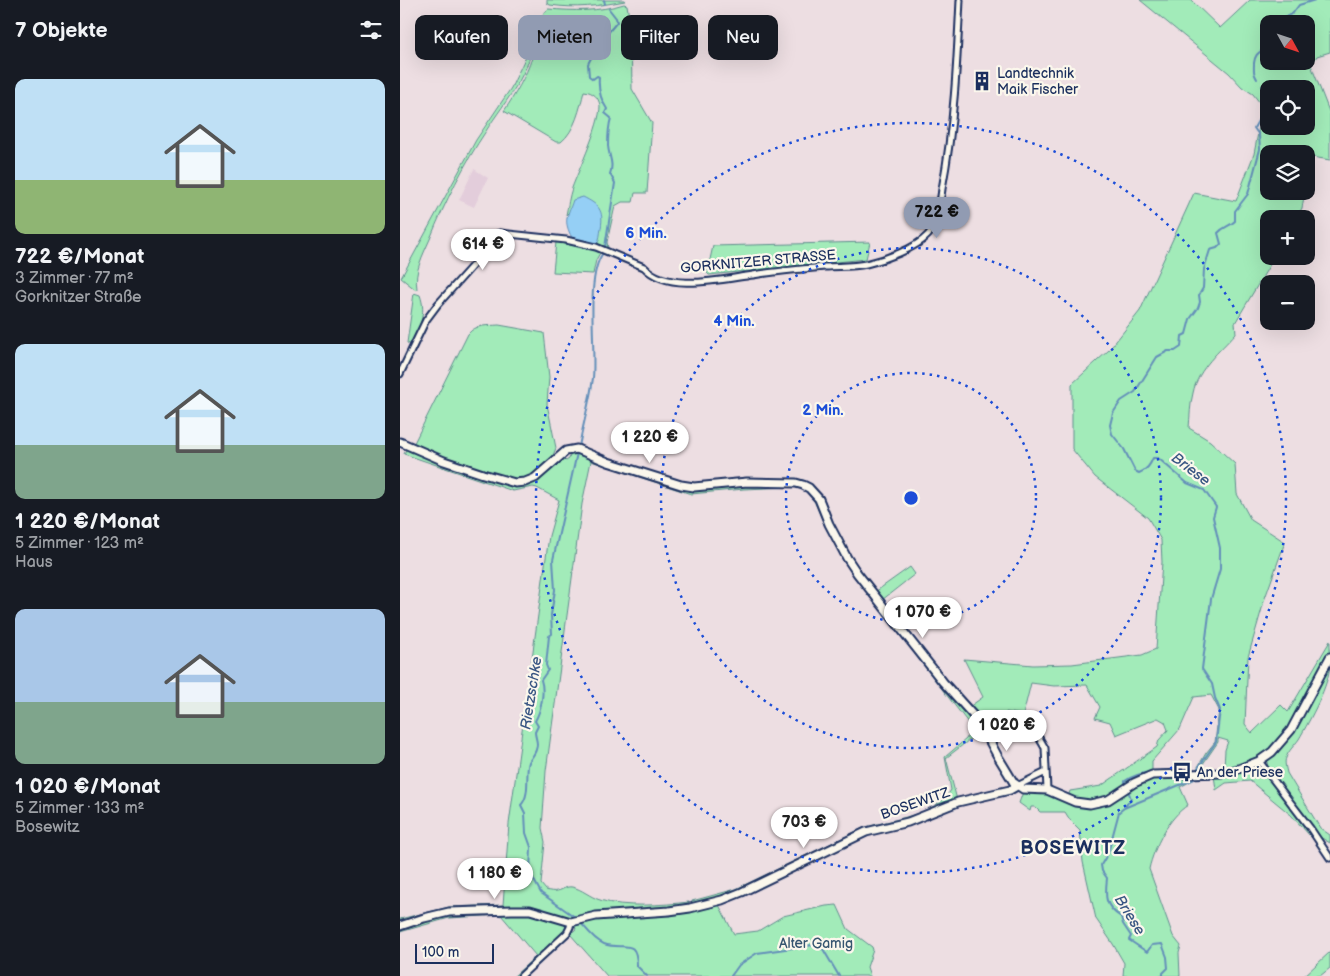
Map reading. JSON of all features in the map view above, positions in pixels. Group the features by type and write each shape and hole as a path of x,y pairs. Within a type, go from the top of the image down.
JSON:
{"street":[{"name":"GORKNITZER STRASSE","path":"400,374 426,320 482,255 495,235 500,233 566,240 604,250 644,267 648,272 660,279 673,282 703,282 788,270 866,264 897,253 923,239 931,230 936,216 949,152 960,0"},
{"path":"400,442 484,474 515,483 526,482 535,478 566,450 577,449 608,462 681,485 694,487 747,482 796,483 809,488 819,499 829,524 847,558 943,682 980,723 1009,777 1017,786"},
{"name":"BOSEWITZ","path":"1017,786 1047,790 1075,802 1090,804 1108,800 1134,783 1152,775 1221,773 1236,770 1259,761 1272,752 1291,730 1330,657"},
{"path":"1023,724 1038,736 1045,748 1047,790"},
{"path":"1259,761 1310,828 1330,858"},
{"name":"BOSEWITZ","path":"571,922 596,916 669,911 722,900 866,832 908,822 958,802 1010,790 1046,772"},
{"path":"400,926 449,912 512,910 530,910 571,922 567,933 521,976"}],"shaded area":[{"path":"474,169 488,178 474,207 459,200"}],"green space":[{"path":"547,0 625,1 597,6 569,7 550,5 547,3"},
{"path":"1140,0 1191,0 1220,28 1250,0 1330,0 1330,52 1317,56 1315,59 1315,15 1260,15 1260,70 1313,70 1330,114 1330,160 1315,158 1315,145 1260,145 1260,200 1303,200 1302,208 1301,210 1260,210 1260,265 1270,265 1264,275 1260,275 1260,281 1235,323 1236,333 1210,360 1196,384 1192,397 1189,428 1210,441 1235,464 1237,494 1251,520 1285,542 1265,598 1248,657 1245,724 1252,733 1281,705 1288,712 1330,641 1330,652 1312,688 1290,725 1277,741 1262,754 1245,763 1224,767 1225,750 1228,741 1218,738 1218,742 1198,771 1195,772 1215,742 1219,710 1211,695 1194,697 1180,729 1152,761 1152,772 1098,801 1082,801 1068,797 1070,791 1101,786 1157,747 1159,740 1168,730 1165,722 1158,718 1116,735 1110,722 1095,718 1100,707 1087,685 1054,686 1031,683 1023,715 1006,712 1004,723 987,727 969,707 983,697 964,659 1033,665 1072,664 1142,655 1156,649 1162,562 1161,540 1148,518 1095,477 1072,449 1072,384 1109,350 1140,311 1194,193 1236,201 1254,154 1260,123 1260,135 1315,135 1315,80 1260,80 1260,103 1253,94 1242,87 1229,73"},
{"path":"627,5 629,15 621,15 621,60 632,60 632,89 652,123 647,193 635,193 633,202 622,202 615,206 607,242 608,248 597,244 599,240 568,213 566,215 572,188 597,124 600,106 597,98 590,92 584,91 579,112 573,126 561,142 556,142 504,111 527,72 531,60 611,60 611,15 543,15 548,9 586,10"},
{"path":"524,60 528,60 511,95 470,157 449,197 420,263 416,290 401,278 476,140 511,88"},
{"path":"556,242 601,251 596,260 593,274 553,272"},
{"path":"870,242 866,259 709,275 707,273 713,246"},
{"path":"414,293 420,295 423,308 419,327 411,345 407,343"},
{"path":"499,325 544,333 549,377 547,404 556,448 545,468 534,476 515,481 484,472 413,445 468,334 478,327"},
{"path":"407,447 526,484 562,458 566,461 569,459 571,452 575,451 680,487 803,486 813,494 845,559 982,730 946,758 957,800 907,820 866,829 782,871 722,898 692,905 692,901 736,889 863,828 912,815 934,806 944,799 951,790 945,757 966,739 970,732 969,724 843,560 812,496 807,490 792,487 691,494 591,461 582,504 546,771 542,828 545,842 541,884 546,890 552,891 572,887 610,903 656,905 689,902 689,906 572,919 538,910 448,910 400,923 400,919 449,907 503,905 509,824 549,536 559,500 537,488 513,491 404,454"},
{"path":"910,567 915,574 882,600 875,592"},
{"path":"1330,663 1327,681 1319,702 1299,739 1288,753 1285,765 1287,773 1320,828 1330,835 1330,843 1320,837 1268,767 1267,762 1294,732"},
{"path":"1255,767 1263,770 1312,834 1312,838 1291,815 1250,781 1226,783 1216,790 1214,775"},
{"path":"1193,776 1197,778 1180,787 1188,805 1181,810 1163,833 1149,869 1173,936 1181,946 1179,953 1180,976 1123,976 1124,963 1096,919 1083,862 1080,830 1065,812 1040,812 1035,807 1031,807 1030,811 1019,803 1023,792 1040,791 1076,806 1098,806 1151,778"},
{"name":"Alter Gamig","path":"718,903 734,934 758,931 783,916 837,905 848,929 872,947 873,950 867,967 870,976 607,976 570,934 576,929 574,924 596,918"},
{"path":"529,912 561,922 566,926 566,930 517,976 514,976 536,956 501,915 449,918 400,932 400,928 450,914"},
{"path":"1330,952 1330,968 1320,976 1304,976"}],"water":[{"path":"583,197 597,206 601,212 601,228 597,244 572,238 568,227 567,219 573,200"}],"waterway":[{"name":"Rietzschke","path":"604,0 605,4"},
{"name":"Briese","path":"1289,15 1299,5 1315,0"},
{"name":"Rietzschke","path":"605,247 615,183 610,174 611,163 608,146 611,118 605,113 607,109 600,94 599,77 597,76 593,79 589,76 588,64 597,46 617,22 609,9"},
{"name":"Briese","path":"1257,79 1254,63 1260,52"},
{"name":"Briese","path":"1196,771 1216,742 1220,710 1212,684 1202,669 1211,599 1220,569 1220,548 1213,517 1216,507 1204,490 1187,483 1158,458 1153,458 1148,467 1142,472 1135,471 1124,449 1112,434 1110,425 1113,413 1121,401 1135,392 1157,357 1181,347 1182,336 1186,334 1190,319 1200,302 1199,295 1203,288 1204,269 1210,250 1217,248 1221,244 1218,233 1235,221 1235,211 1248,194 1260,149 1259,135 1254,128 1260,118"},
{"name":"Rietzschke","path":"579,447 593,378 592,313 594,278 603,253"},
{"name":"Rietzschke","path":"575,917 541,893 530,873 531,847 526,833 525,813 521,805 527,790 529,762 537,747 535,732 538,726 535,721 542,701 543,690 541,680 548,670 546,665 549,636 552,634 551,615 555,590 553,560 577,453"},
{"name":"Briese","path":"1125,786 1125,781 1131,777 1152,772"},
{"name":"Briese","path":"1163,976 1163,973 1168,968 1167,957 1162,944 1152,945 1147,952 1129,940 1131,936 1121,917 1111,909 1107,900 1107,878 1102,871 1101,865 1108,853 1119,812 1124,808 1194,779"},
{"name":"Briese","path":"1125,806 1131,799 1129,793"},
{"name":"Rietzschke","path":"581,923 591,935 604,944 632,948 635,951 637,966 647,976"},
{"name":"Rietzschke","path":"731,976 739,965 757,953 813,945 823,949 839,976"}],"place":[{"name":"Landtechnik Maik Fischer","path":"982,81"},
{"name":"An der Priese","path":"1182,772"}],"district":[{"name":"BOSEWITZ","path":"1073,847"}]}
